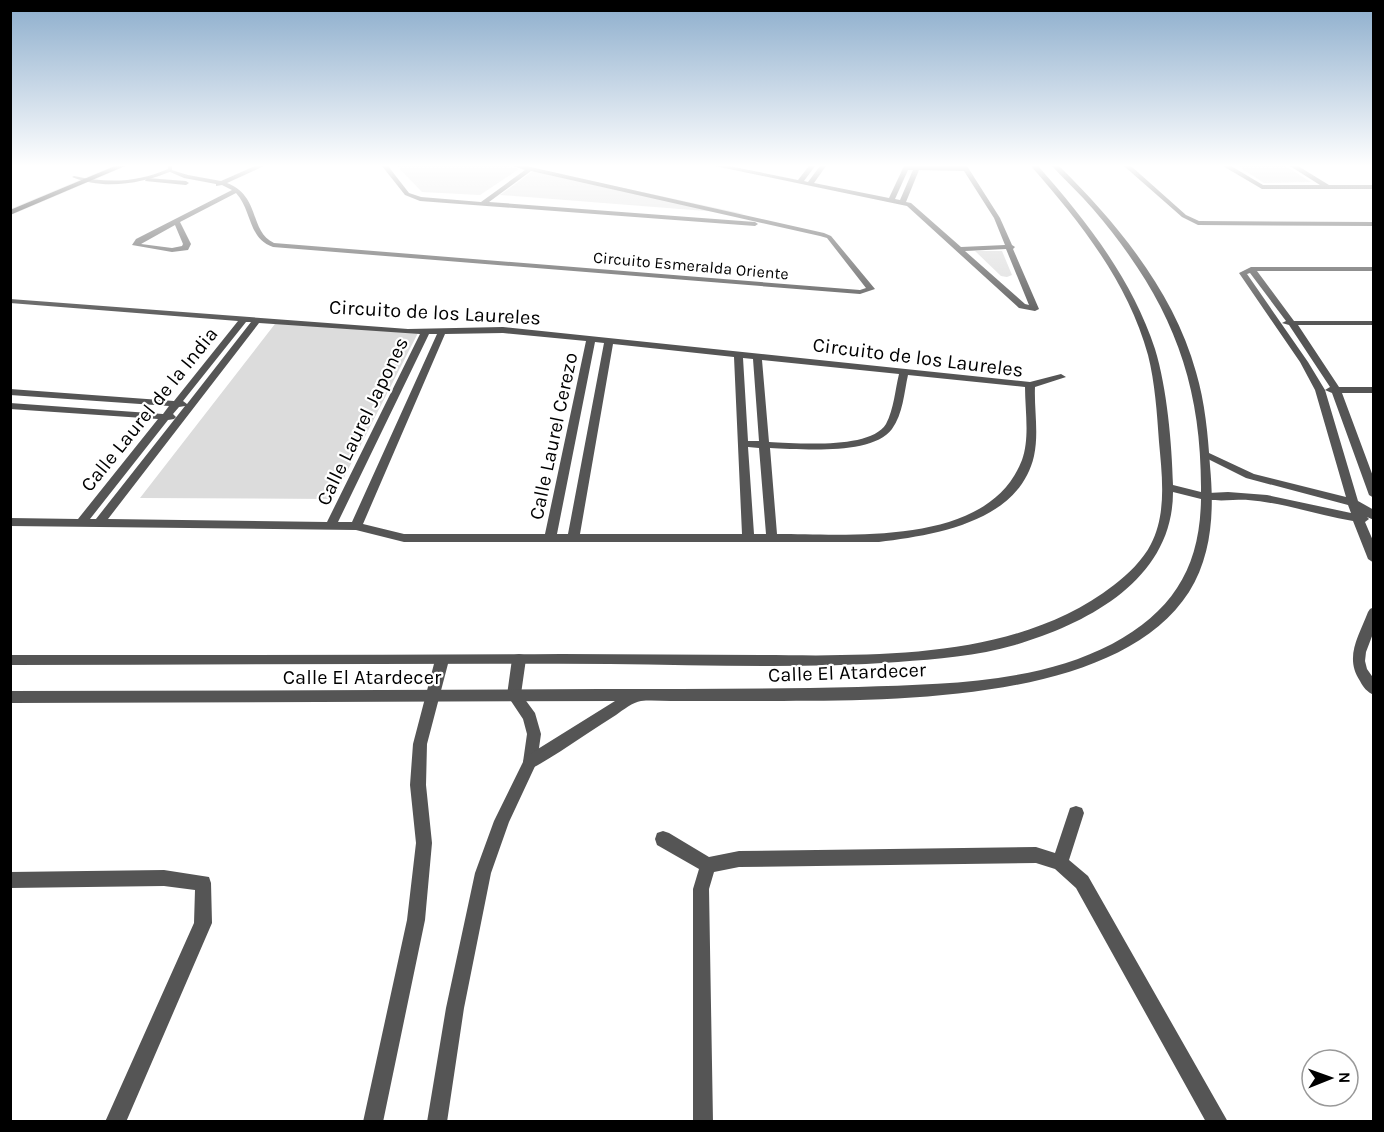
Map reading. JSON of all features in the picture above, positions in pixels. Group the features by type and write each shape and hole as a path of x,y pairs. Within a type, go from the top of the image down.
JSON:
{"street":[{"path":"177,223 187,244 185,248 172,250 136,244 185,219"},
{"name":"Circuito Esmeralda Oriente","path":"252,219 262,240 273,245 868,292 871,289 826,235 774,223"},
{"path":"669,219 722,223 774,223"},
{"path":"755,219 774,223"},
{"path":"928,219 1022,306 1035,309 997,219"},
{"name":"Calle El Atardecer","path":"10,660 826,659 968,650 1016,639 1049,628 1099,603 1146,562 1161,539 1166,516 1168,487 1161,408 1151,351 1131,300 1098,240 1080,219"},
{"name":"Calle El Atardecer","path":"10,697 750,695 931,689 1002,682 1082,662 1116,647 1148,626 1169,607 1191,580 1205,542 1208,497 1201,420 1188,357 1163,306 1100,219"},
{"path":"1192,219 1206,224 1374,224"},
{"path":"1200,219 1206,224"},
{"path":"961,249 1011,247"},
{"path":"1374,269 1251,269 1242,273 1278,323 1320,390 1358,519 1374,559"},
{"path":"1251,269 1292,323 1336,390 1370,473 1374,495"},
{"name":"Circuito de los Laureles","path":"10,301 425,333 503,330 1030,385 1028,458 1016,482 994,504 958,522 921,533 879,538 404,538 356,526 82,521 10,522"},
{"name":"Calle Laurel de la India","path":"82,521 244,319"},
{"name":"Calle Laurel de la India","path":"100,522 257,320"},
{"path":"1278,323 1374,323"},
{"name":"Calle Laurel Japones","path":"356,526 442,332"},
{"name":"Calle Laurel Japones","path":"331,525 425,333"},
{"name":"Calle Laurel Cerezo","path":"550,539 591,340"},
{"name":"Calle Laurel Cerezo","path":"573,539 609,342"},
{"path":"738,355 748,538"},
{"path":"758,357 772,538"},
{"path":"743,444 855,444 877,437 892,422 904,372"},
{"path":"1030,385 1061,377"},
{"path":"1320,390 1374,390"},
{"path":"10,392 192,405"},
{"path":"10,406 182,417"},
{"path":"386,414 405,414"},
{"path":"573,424 594,424"},
{"path":"1205,455 1250,476 1354,503 1374,519"},
{"path":"1346,473 1370,473"},
{"path":"1168,487 1208,497 1227,495 1272,499 1358,519 1374,519"},
{"path":"1374,612 1356,661 1360,675 1374,689"},
{"path":"437,1122 456,1008 483,873 502,821 530,762 534,734 530,717 514,695 519,659"},
{"path":"373,1122 416,920 424,843 418,785 420,744 442,660"},
{"path":"530,762 636,695"},
{"path":"1060,863 1076,813"},
{"path":"663,839 708,865 739,859 1036,855 1060,863 1082,882 1218,1122"},
{"path":"703,1122 701,889 708,865"},
{"path":"10,880 164,878 204,883 203,923 115,1122"}],"shaded area":[{"path":"975,251 1002,251 1012,275 1001,276"},
{"path":"278,320 419,331 333,499 140,498"}]}
